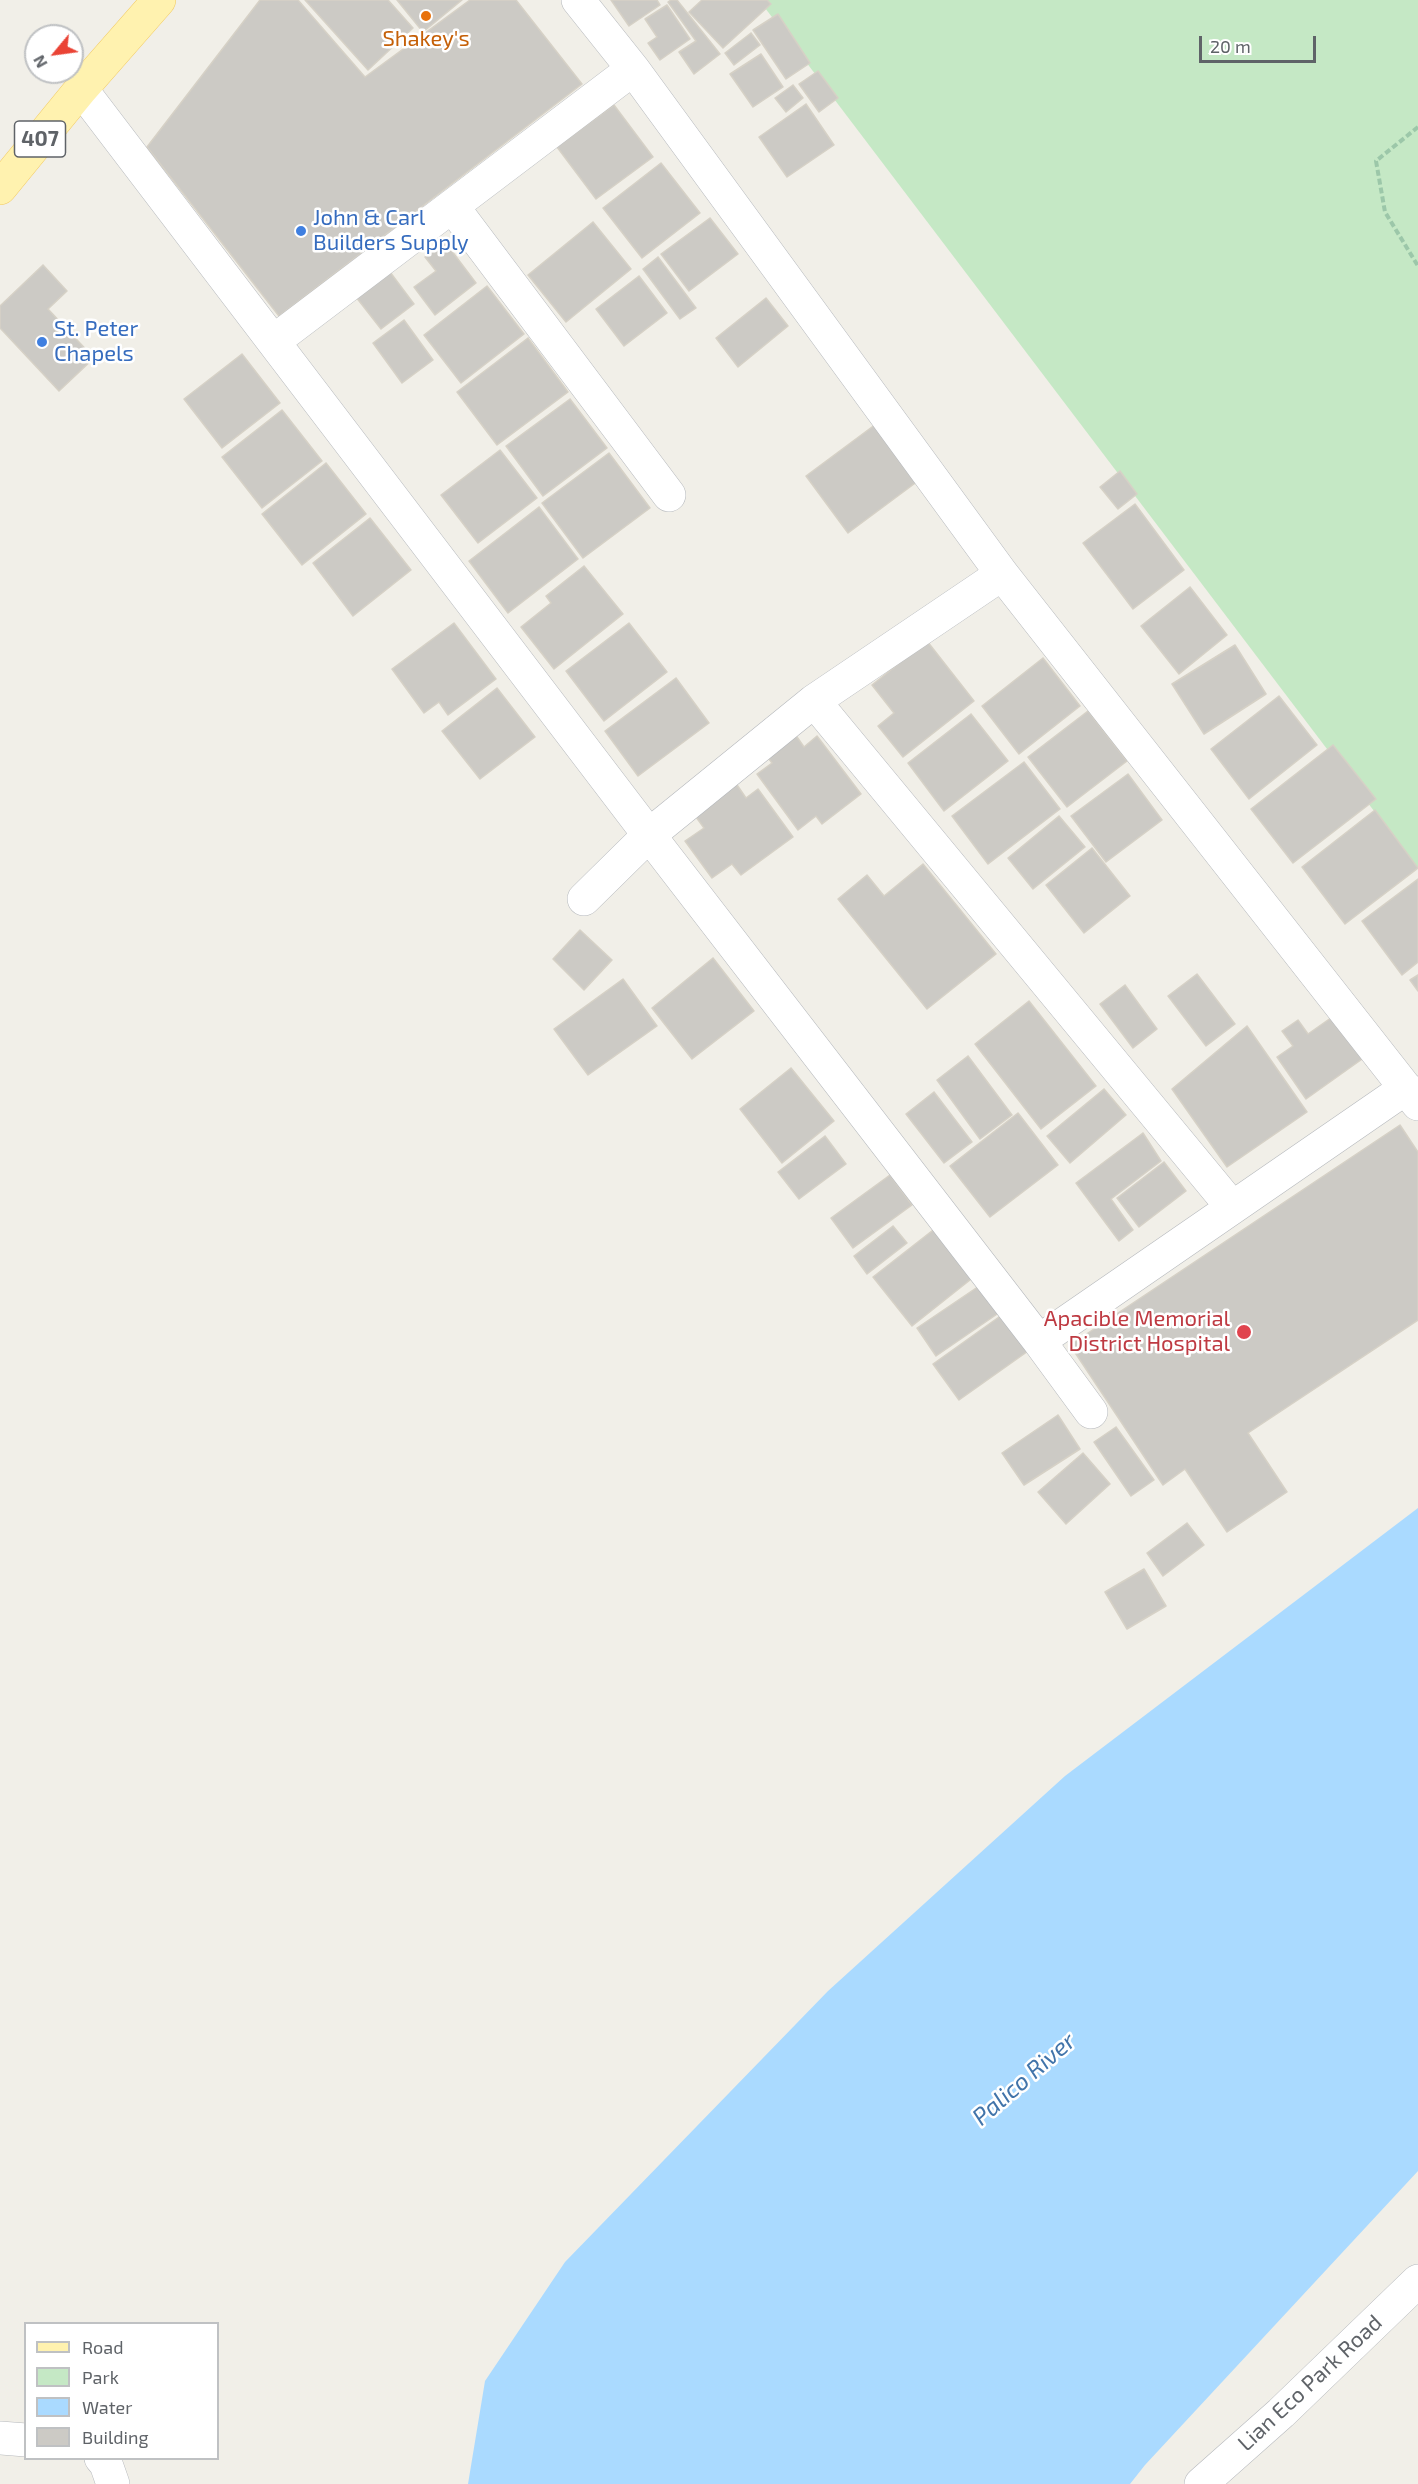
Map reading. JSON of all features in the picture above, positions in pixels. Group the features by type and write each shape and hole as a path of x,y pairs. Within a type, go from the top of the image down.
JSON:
{"main road":[{"name":"407","path":"0,188 81,89 159,0"}],"street":[{"path":"578,0 633,69 1002,574 1412,1096 1232,1208 1040,1341"},
{"path":"274,341 633,69"},
{"path":"81,89 649,835 1040,1341 1091,1412"},
{"path":"452,206 669,495"},
{"path":"584,899 649,835 814,701 1002,574"},
{"path":"814,701 1232,1208"},
{"name":"Lian Eco Park Road","path":"1201,2484 1281,2413 1418,2281"},
{"path":"0,2438 24,2440"},
{"path":"103,2460 113,2484"}],"path":[{"path":"1418,127 1376,161 1385,212 1418,266"}],"green space":[{"path":"759,0 1418,0 1418,869"}],"water":[{"name":"Palico River","path":"1418,1508 1418,2171 1145,2465 1130,2484 468,2484 485,2381 565,2262 828,1991 1065,1776"}],"building":[{"name":"John & Carl Builders Supply","path":"260,0 298,0 365,77 470,0 516,0 582,84 279,316 147,147"},
{"path":"305,0 388,0 413,28 368,70"},
{"name":"Shakey's","path":"397,0 462,0 423,32"},
{"path":"611,0 657,0 660,5 629,26"},
{"path":"677,0 720,54 694,74 679,52 696,41 668,2"},
{"path":"702,0 767,0 771,4 723,48 689,12"},
{"path":"667,5 690,39 660,60 648,43 657,37 645,19"},
{"path":"778,14 810,63 786,79 753,30"},
{"path":"751,33 760,45 734,65 725,53"},
{"path":"761,54 783,87 753,107 730,74"},
{"path":"818,71 838,98 819,112 799,84"},
{"path":"793,85 803,98 786,112 775,98"},
{"path":"806,104 834,145 787,177 759,137"},
{"path":"614,105 653,157 596,199 557,147"},
{"path":"661,163 700,213 642,258 603,208"},
{"path":"710,218 738,254 689,291 661,254"},
{"path":"593,222 631,269 566,322 528,275"},
{"path":"445,242 476,283 435,315 414,287 436,271 425,257"},
{"path":"658,257 696,308 680,319 643,269"},
{"path":"43,265 67,291 48,309 94,358 59,391 0,328 0,306"},
{"path":"390,272 414,304 381,329 356,297"},
{"path":"639,276 667,313 624,346 596,309"},
{"path":"487,286 524,334 461,383 424,335"},
{"path":"766,298 788,326 738,367 716,338"},
{"path":"404,320 433,360 402,383 373,343"},
{"path":"528,338 568,392 497,445 457,392"},
{"path":"242,354 280,403 222,448 184,399"},
{"path":"570,399 607,448 543,496 506,446"},
{"path":"282,410 322,461 262,508 222,457"},
{"path":"876,424 918,481 848,533 806,476"},
{"path":"500,450 537,498 478,543 441,495"},
{"path":"609,453 650,508 583,558 542,503"},
{"path":"326,463 366,514 302,565 262,514"},
{"path":"1120,471 1137,494 1118,509 1100,487"},
{"path":"1135,504 1184,570 1133,609 1083,543"},
{"path":"539,507 578,559 508,613 469,561"},
{"path":"370,518 411,570 353,616 313,563"},
{"path":"584,566 623,614 554,669 521,627 551,603 546,596"},
{"path":"1190,587 1227,635 1179,674 1141,626"},
{"path":"454,623 496,679 448,715 439,702 424,713 392,669"},
{"path":"629,623 667,672 604,721 566,671"},
{"path":"927,641 974,701 903,757 878,726 894,713 872,685"},
{"path":"1235,645 1266,694 1204,734 1172,684"},
{"path":"1043,658 1080,706 1019,754 982,706"},
{"path":"676,678 709,723 638,776 605,731"},
{"path":"497,688 535,737 480,779 442,731"},
{"path":"1279,696 1317,745 1249,799 1211,749"},
{"path":"1088,711 1127,761 1067,807 1028,757"},
{"path":"971,714 1008,761 944,811 908,763"},
{"path":"795,734 804,747 817,736 861,794 822,824 816,816 798,830 757,774 772,763 766,755"},
{"path":"1333,745 1376,799 1293,863 1251,809"},
{"path":"1024,762 1060,809 988,864 952,816"},
{"path":"1128,774 1162,820 1106,862 1071,816"},
{"path":"733,779 746,798 758,789 793,837 741,875 732,864 712,878 685,841 704,828 691,810"},
{"path":"1375,810 1418,868 1345,924 1302,867"},
{"path":"1059,816 1085,847 1033,889 1008,858"},
{"path":"1092,848 1130,896 1084,933 1046,885"},
{"path":"923,864 996,954 927,1009 838,899 867,875 884,896"},
{"path":"1418,879 1418,962 1402,975 1362,921"},
{"path":"580,930 612,960 584,990 553,959"},
{"path":"713,958 754,1011 692,1059 652,1008"},
{"path":"1197,974 1235,1024 1206,1046 1168,996"},
{"path":"1418,975 1418,991 1410,980"},
{"path":"623,979 657,1026 588,1075 554,1029"},
{"path":"1125,985 1157,1029 1133,1048 1100,1004"},
{"path":"1029,1001 1096,1086 1041,1129 975,1044"},
{"path":"1335,1015 1365,1057 1306,1099 1277,1057 1293,1046 1282,1031 1298,1020 1308,1034"},
{"path":"1247,1026 1307,1112 1227,1167 1172,1089"},
{"path":"968,1056 1012,1115 980,1139 937,1080"},
{"path":"791,1068 834,1121 782,1163 740,1109"},
{"path":"1104,1089 1126,1115 1070,1163 1047,1136"},
{"path":"934,1092 972,1142 944,1163 906,1114"},
{"path":"1018,1113 1058,1165 990,1217 950,1166"},
{"name":"Apacible Memorial District Hospital","path":"1400,1125 1418,1152 1418,1320 1248,1433 1287,1492 1227,1532 1185,1469 1163,1485 1070,1345"},
{"path":"1143,1133 1161,1161 1111,1199 1133,1230 1119,1241 1076,1183"},
{"path":"825,1136 846,1164 799,1199 778,1172"},
{"path":"1164,1162 1186,1191 1139,1227 1117,1198"},
{"path":"890,1175 912,1205 853,1248 831,1218"},
{"path":"893,1226 907,1243 867,1274 854,1256"},
{"path":"937,1227 975,1276 912,1326 873,1277"},
{"path":"985,1282 1003,1310 936,1356 917,1328"},
{"path":"1006,1312 1031,1349 959,1400 933,1364"},
{"path":"1058,1415 1080,1449 1024,1485 1002,1453"},
{"path":"1116,1427 1154,1480 1131,1496 1094,1442"},
{"path":"1083,1453 1110,1484 1066,1524 1038,1492"},
{"path":"1187,1523 1204,1545 1163,1576 1147,1553"},
{"path":"1144,1569 1166,1606 1127,1629 1105,1592"}],"place":[{"name":"Shakey's","path":"426,16"},
{"name":"John & Carl Builders Supply","path":"301,231"},
{"name":"St. Peter Chapels","path":"42,342"},
{"name":"Apacible Memorial District Hospital","path":"1244,1332"}]}
